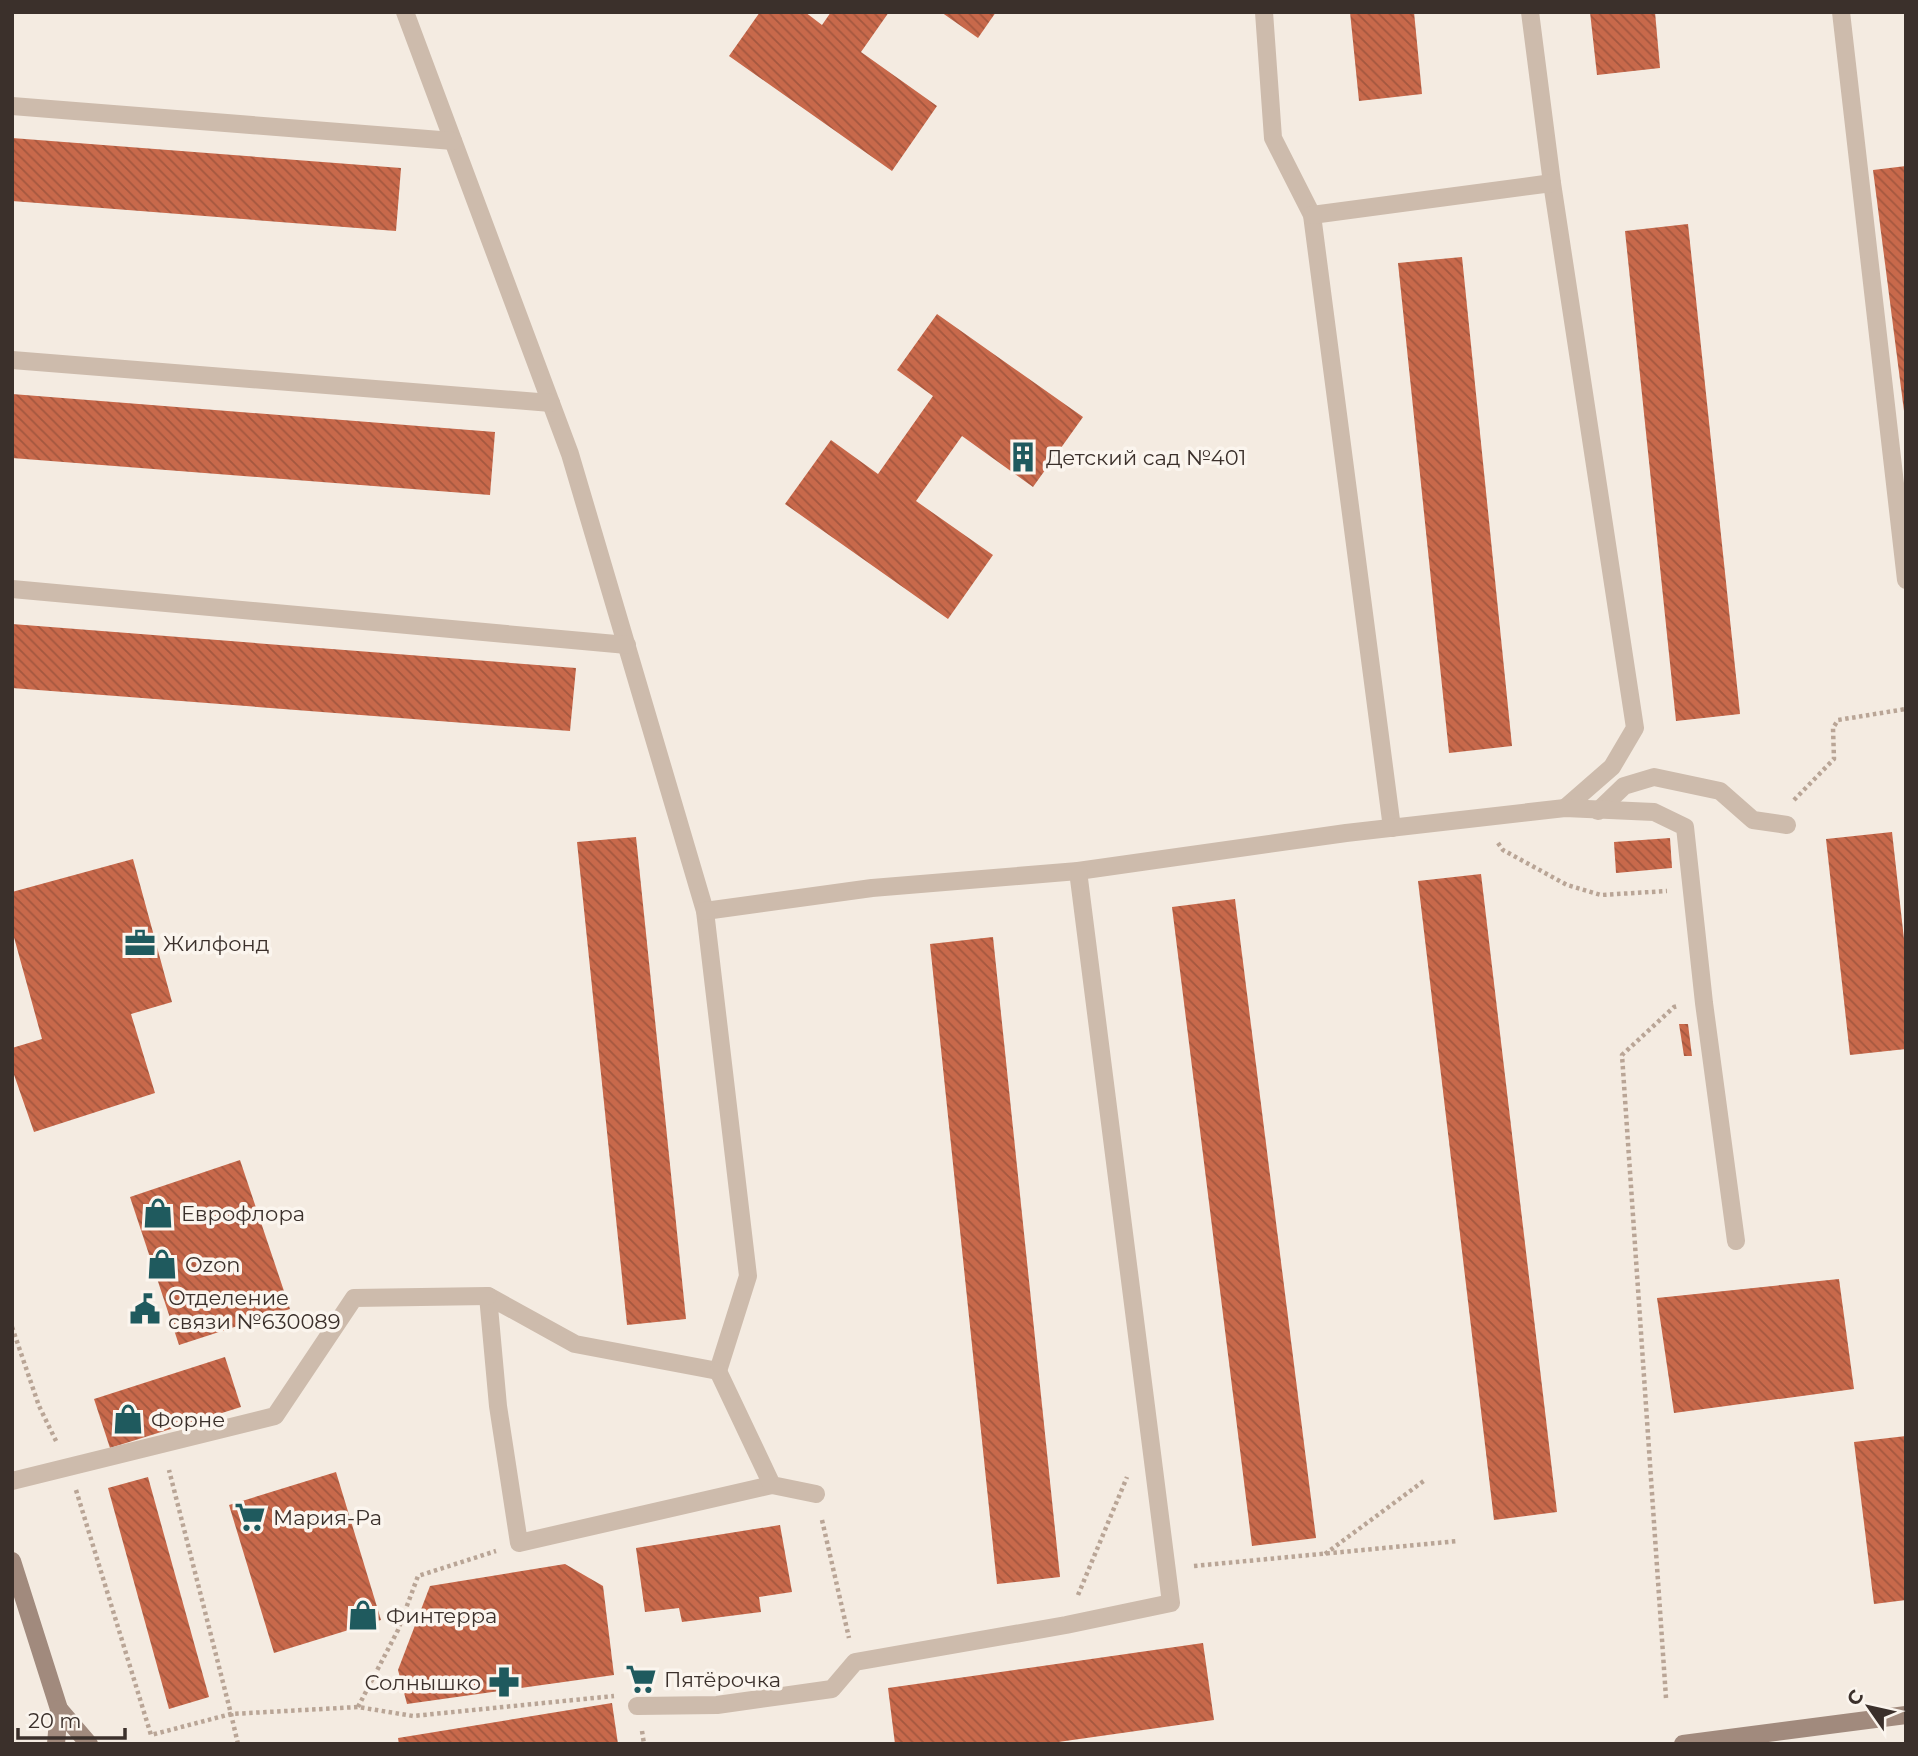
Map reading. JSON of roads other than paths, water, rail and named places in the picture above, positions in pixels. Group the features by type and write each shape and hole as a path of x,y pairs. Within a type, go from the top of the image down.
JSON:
{"main road":[{"path":"12,1561 59,1709 56,1744"},
{"path":"59,1709 89,1744"},
{"path":"1683,1744 1906,1715"}],"street":[{"path":"405,12 570,454 705,911 748,1276 718,1371 772,1485"},
{"path":"1264,12 1273,138 1312,215 1392,828"},
{"path":"1530,12 1552,183 1635,728 1612,767 1565,808"},
{"path":"1841,12 1906,580"},
{"path":"12,106 453,141"},
{"path":"1312,215 1552,183"},
{"path":"12,360 551,403"},
{"path":"12,589 627,645"},
{"path":"1598,811 1624,786 1654,777 1720,790 1753,821 1781,824"},
{"path":"705,911 872,888 1078,871 1392,828 1565,808 1654,812 1685,827 1704,1003 1736,1241"},
{"path":"637,1706 717,1705 832,1689 855,1662 1066,1625 1171,1603 1078,871"},
{"path":"12,1481 275,1416 354,1297 488,1296 575,1344 718,1371"},
{"path":"488,1296 498,1406 519,1543 772,1485 816,1494"}],"place":[{"name":"Детский сад №401","path":"1023,457"},
{"name":"Жилфонд","path":"140,943"},
{"name":"Еврофлора","path":"158,1213"},
{"name":"Ozon","path":"162,1264"},
{"name":"Отделение связи №630089","path":"145,1309"},
{"name":"Форне","path":"128,1419"},
{"name":"Мария-Ра","path":"250,1517"},
{"name":"Финтерра","path":"363,1615"},
{"name":"Пятёрочка","path":"641,1679"},
{"name":"Солнышко","path":"504,1682"}]}
